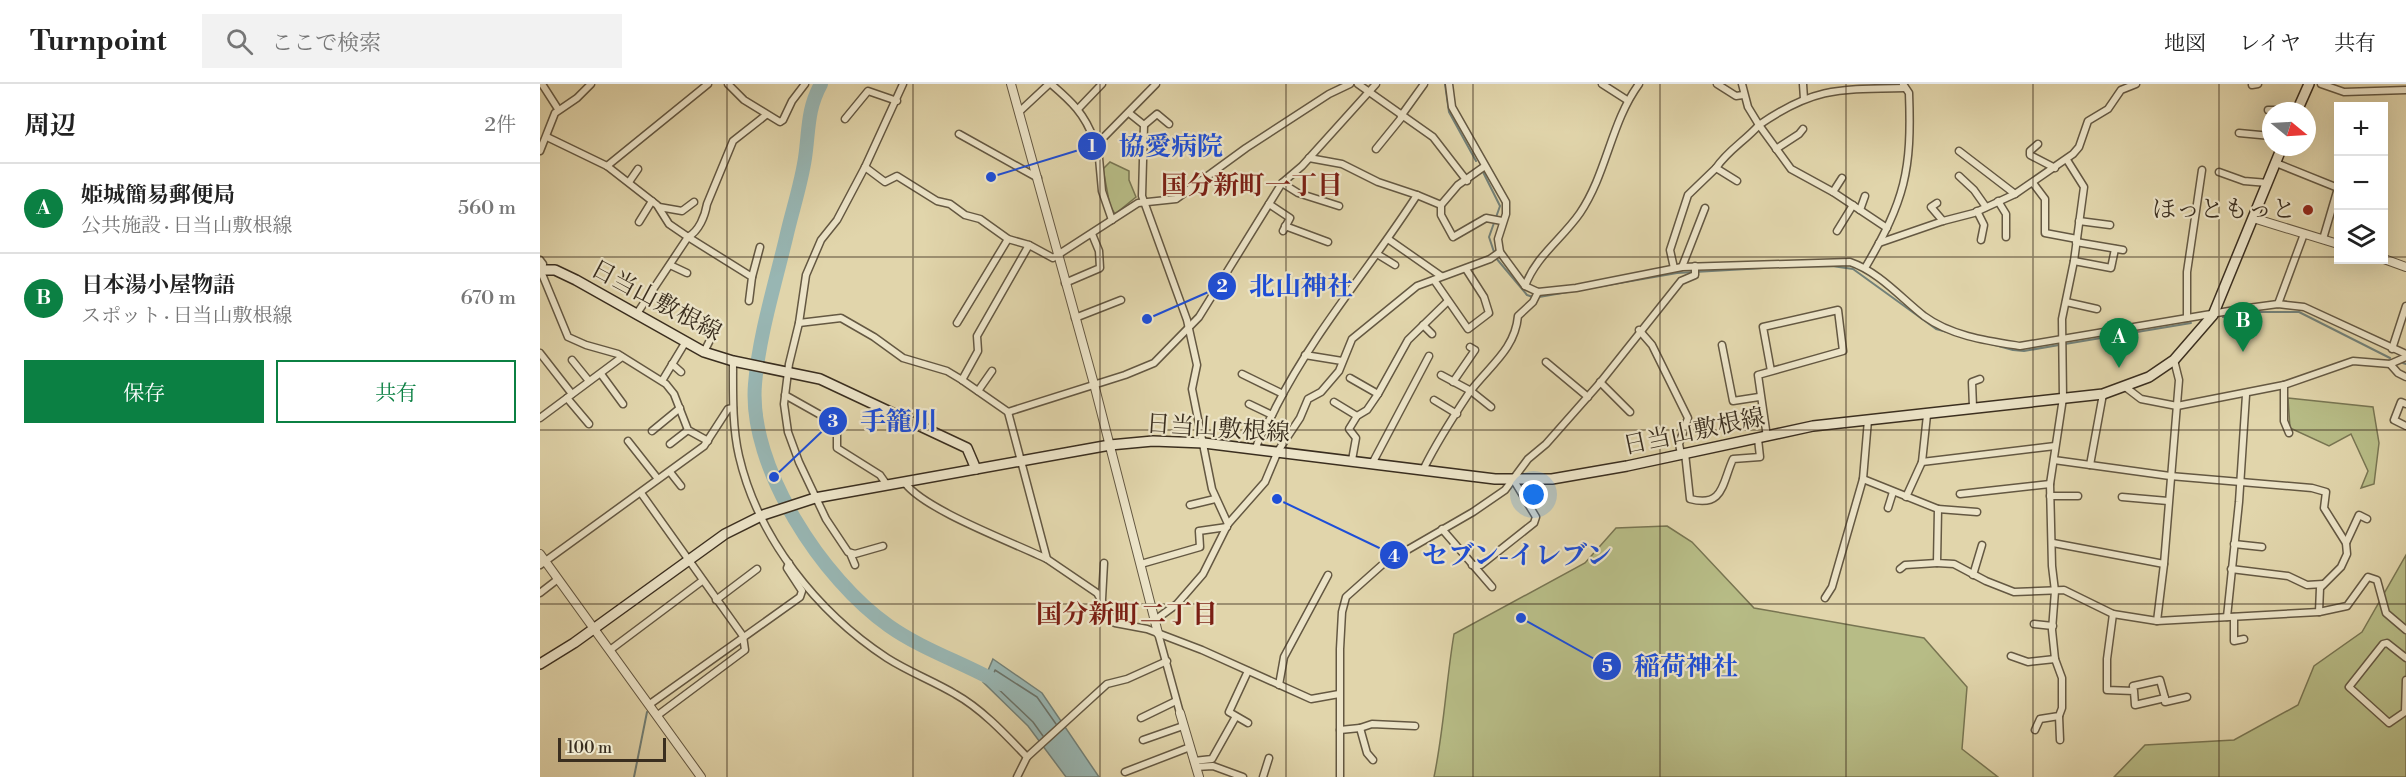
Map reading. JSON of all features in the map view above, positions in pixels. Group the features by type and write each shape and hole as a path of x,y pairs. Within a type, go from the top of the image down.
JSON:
{"main road":[{"path":"2301,102 2308,84"},
{"name":"日当山敷根線","path":"540,664 574,643 725,534 761,515 814,499 976,469 1022,463 1110,445 1153,441 1204,443 1513,479 1552,479 1813,426 2103,394 2149,377 2174,360 2213,315 2279,156"},
{"name":"日当山敷根線","path":"541,271 555,270 576,280 704,352 838,386 967,448 976,469"}],"street":[{"path":"542,84 558,109"},
{"path":"540,151 558,109 577,98 591,84"},
{"path":"693,84 699,91"},
{"path":"607,166 708,84"},
{"path":"728,84 776,121 783,120 792,100 806,84"},
{"path":"855,565 850,553 814,499 788,432 785,371 800,323 806,275 821,240 837,219 865,167 903,84"},
{"path":"1011,84 1094,384 1196,771"},
{"path":"1019,112 1050,84 1078,108 1088,121 1094,140 1099,158 1102,191 1112,220"},
{"path":"1078,108 1102,84"},
{"path":"1094,140 1102,139 1156,84"},
{"path":"865,167 887,182 897,176 937,201 950,204 965,215 980,219 1008,239 1029,245 1053,258 1144,200 1164,202 1176,199 1246,148 1329,94 1350,84"},
{"path":"1358,84 1433,137 1467,181"},
{"path":"1008,412 1149,366 1199,317 1282,183 1309,158 1376,84"},
{"path":"1376,149 1402,117 1424,84"},
{"path":"1449,84 1452,107 1506,202 1498,239 1500,252 1525,286 1537,293 1576,288 1682,267 1695,270 1838,261 1864,267 1926,316 1954,332 2020,346 2278,304 2304,307 2406,356"},
{"path":"1602,84 1627,100"},
{"path":"1525,286 1531,269 1587,202 1604,165 1627,100 1639,84"},
{"path":"1717,84 1736,96 1743,94"},
{"path":"1743,84 1743,94 1748,108 1791,169 1833,192 1887,228"},
{"path":"1803,84 1804,99"},
{"path":"1879,243 1943,220 1977,211 2033,183 2067,160 2079,147 2088,121 2108,109 2121,90 2136,84"},
{"path":"2321,84 2344,92 2406,90"},
{"path":"1674,268 1670,250 1688,195 1716,168 1728,152 1759,126 1785,108 1834,87 1904,86 1909,93 1910,112 1908,173 1897,210 1864,267"},
{"path":"846,119 868,91 897,101"},
{"path":"1129,113 1144,125"},
{"path":"1169,124 1157,114 1144,125 1144,200 1188,326 1197,365 1192,389 1215,499 1228,525"},
{"path":"636,315 706,214 707,204 733,141 766,115"},
{"path":"1776,149 1803,129"},
{"path":"2240,133 2262,135"},
{"path":"959,134 1038,178"},
{"path":"547,137 607,166 659,207 669,224 752,277"},
{"path":"2038,144 2030,151 2030,155 2055,168"},
{"path":"1959,151 2015,194"},
{"path":"1309,158 1342,164 1378,182 1441,205"},
{"path":"2060,740 2062,678 2055,659 2052,626 2055,591 2052,566 2050,484 2063,398 2062,318 2074,261 2084,187 2067,160"},
{"path":"2276,163 2338,188 2323,239"},
{"path":"1485,166 1467,181 1458,185 1441,205 1441,215 1453,237 1490,217 1501,220"},
{"path":"1716,168 1737,181"},
{"path":"629,182 638,169"},
{"path":"2187,318 2187,272 2202,170"},
{"path":"2218,172 2244,181 2268,183"},
{"path":"1959,176 1974,189 1986,207"},
{"path":"1833,192 1842,178"},
{"path":"1282,183 1298,193 1339,206"},
{"path":"2033,183 2045,199 2045,233 2123,250"},
{"path":"1256,448 1305,355 1340,302 1388,240 1417,195"},
{"path":"1860,210 1865,196"},
{"path":"639,222 652,201"},
{"path":"1998,201 2006,214 2006,237"},
{"path":"659,207 682,211 694,202"},
{"path":"1937,203 1931,207 1943,220"},
{"path":"1269,204 1290,218 1284,228 1328,242"},
{"path":"1837,231 1853,205"},
{"path":"1682,267 1702,226 1705,208"},
{"path":"1977,211 1984,225 1981,240"},
{"path":"2253,219 2334,243"},
{"path":"2079,221 2110,225"},
{"path":"1065,283 1100,268 1099,251 1092,234"},
{"path":"2278,304 2304,234"},
{"path":"957,323 1008,239"},
{"path":"1388,240 1442,276"},
{"path":"962,380 978,351 977,336 1029,245"},
{"path":"749,301 752,277 760,247"},
{"path":"2074,261 2111,267 2115,249"},
{"path":"1155,620 1177,604 1199,579 1228,525 1260,490 1273,467 1278,451 1300,418 1308,399 1321,392 1339,371 1352,339 1417,286 1466,269 1500,252"},
{"path":"1377,254 1395,265"},
{"path":"540,260 542,274 568,337 622,357 662,381 673,391 688,430 708,441"},
{"path":"2388,260 2406,267"},
{"path":"670,265 687,273"},
{"path":"1434,279 1468,329 1489,313 1484,297 1466,269"},
{"path":"1341,777 1339,694 1342,612 1347,597 1383,564 1496,498 1528,459 1546,444 1588,397 1639,330 1681,281 1695,270"},
{"path":"1424,468 1440,437 1471,391 1500,357 1517,332 1518,316 1533,302 1537,293"},
{"path":"1075,318 1121,300"},
{"path":"1352,460 1356,438 1349,429 1357,416 1367,410 1378,394 1408,340 1448,302"},
{"path":"2066,302 2097,309"},
{"path":"1639,330 1652,345 1688,418 1679,444 1683,453 1690,499 1702,502 1713,499 1723,488 1733,459 1760,457 1762,438 1758,375 1842,351 1838,310 1763,327 1771,370"},
{"path":"2392,349 2405,310"},
{"path":"800,323 841,318 874,337 898,356 946,371 962,380 1008,412 1047,559"},
{"path":"1423,325 1432,334"},
{"path":"704,352 714,332"},
{"path":"662,381 685,343"},
{"path":"1722,345 1733,401 1759,397"},
{"path":"1453,382 1475,350 1470,347"},
{"path":"540,353 589,424"},
{"path":"1305,355 1342,361"},
{"path":"1373,462 1429,356"},
{"path":"2124,386 2141,399 2177,406 2246,395 2284,385 2353,361 2390,364 2406,356"},
{"path":"540,418 622,357"},
{"path":"572,360 590,381"},
{"path":"2157,621 2179,380 2174,360"},
{"path":"735,361 733,408 739,457 761,515 789,563 810,591 848,628 888,658 970,704 1028,756"},
{"path":"1546,362 1588,397"},
{"path":"672,364 681,372"},
{"path":"2390,364 2398,373 2406,377"},
{"path":"978,391 992,371"},
{"path":"600,374 623,404"},
{"path":"1242,374 1283,394"},
{"path":"1441,375 1471,391 1491,407"},
{"path":"1350,378 1378,394"},
{"path":"1973,407 1972,382 1980,379"},
{"path":"1600,382 1630,412"},
{"path":"2284,385 2284,421 2289,433"},
{"path":"2090,465 2103,394"},
{"path":"785,395 833,422 837,430 837,448 880,475 887,485"},
{"path":"2244,639 2234,640 2230,617 2231,569 2241,482 2246,395"},
{"path":"1434,400 1457,414"},
{"path":"1334,402 1357,416"},
{"path":"2406,404 2401,402 2394,420 2406,426"},
{"path":"1249,404 1272,415"},
{"path":"652,431 680,408"},
{"path":"701,777 650,704 542,560 670,472 708,441 728,409 733,408"},
{"path":"1906,497 1922,462 1927,415"},
{"path":"1825,598 1832,587 1863,479 1868,420"},
{"path":"670,444 688,430"},
{"path":"628,441 658,480"},
{"path":"1922,462 2055,446"},
{"path":"2054,460 2170,476 2326,492 2324,508 2346,543"},
{"path":"670,472 681,486"},
{"path":"1473,565 1481,565 1534,523 1536,517 1513,479"},
{"path":"1863,479 1938,509 1977,512"},
{"path":"904,483 938,510 1047,559 1102,599 1117,624 1158,633 1317,700 1339,694"},
{"path":"1960,494 2050,484"},
{"path":"1888,508 1893,492"},
{"path":"641,493 743,636 745,650 658,715"},
{"path":"2050,496 2078,496"},
{"path":"2121,497 2168,501"},
{"path":"1190,505 1215,499"},
{"path":"1937,563 1938,509"},
{"path":"2319,612 2320,588 2327,584 2344,561 2346,543 2359,515 2367,519"},
{"path":"1141,564 1200,547 1199,531 1228,525"},
{"path":"1442,529 1492,587"},
{"path":"2053,543 2164,564"},
{"path":"2234,544 2262,547"},
{"path":"1973,575 1982,545"},
{"path":"850,553 883,546"},
{"path":"650,704 800,597 802,591 787,568 789,563"},
{"path":"1102,599 1104,563"},
{"path":"1900,569 1905,565 1954,564 1973,575 2014,592 2064,590 2113,614 2157,621 2319,612 2347,606 2368,577 2373,577 2377,580 2386,613 2406,630"},
{"path":"716,600 756,569"},
{"path":"2231,569 2288,576 2307,585 2327,584"},
{"path":"1279,685 1284,657 1328,575"},
{"path":"540,593 558,579"},
{"path":"610,650 702,581"},
{"path":"2113,614 2107,659 2107,690 2134,691"},
{"path":"2034,624 2052,626"},
{"path":"2406,658 2387,643 2384,644 2349,687 2390,723 2405,712 2406,680"},
{"path":"2011,656 2028,662 2055,659"},
{"path":"1017,777 1028,756 1107,684 1127,679 1167,661"},
{"path":"1248,670 1228,712 1235,718 1248,723"},
{"path":"2165,698 2135,705 2133,686 2160,680 2165,698 2165,702 2187,697"},
{"path":"1141,718 1176,700"},
{"path":"2035,730 2040,719 2059,716"},
{"path":"1196,771 1212,759 1235,718"},
{"path":"1340,730 1372,724 1415,726"},
{"path":"1143,740 1183,726"},
{"path":"1360,728 1367,753 1373,760"},
{"path":"1125,772 1190,747"},
{"path":"1263,777 1269,758"},
{"path":"1196,771 1213,766 1243,777"}],"green space":[{"path":"1110,162 1129,171 1129,180 1136,197 1115,214 1110,206 1103,169"},
{"path":"2288,398 2373,407 2379,443 2374,484 2361,488 2368,471 2351,434 2329,446 2290,428"},
{"path":"1667,526 1692,542 1754,608 1924,638 1967,687 1962,749 1998,777 1434,777 1454,634 1585,563 1616,528"},
{"path":"2406,555 2406,777 2114,777 2145,745 2234,740 2298,705 2314,666 2362,632"}],"water":[{"path":"993,659 1042,693 1099,777 1066,777 1028,726 983,682"}],"waterway":[{"path":"821,84 813,102 801,178 768,310 757,366 756,416 764,450 777,485 795,519 816,551 864,606 902,635 1001,684"},
{"path":"1445,84 1449,112 1476,161"},
{"path":"1483,172 1500,206 1489,237 1496,258 1527,295 1533,297"},
{"path":"1770,267 1832,266 1853,269 1936,329 2013,350 2024,351 2059,345"},
{"path":"1539,297 1677,273 1764,268"},
{"path":"2223,317 2257,312 2299,312 2390,358"},
{"path":"2065,344 2191,323"},
{"path":"634,777 647,712"}],"place":[{"name":"協愛病院","path":"991,177"},
{"name":"ほっともっと","path":"2308,210"},
{"name":"北山神社","path":"1147,319"},
{"name":"日本湯小屋物語","path":"2243,352"},
{"name":"姫城簡易郵便局","path":"2119,368"},
{"name":"手籠川","path":"774,477"},
{"name":"セブン-イレブン","path":"1277,499"},
{"name":"稲荷神社","path":"1521,618"}],"district":[{"name":"国分新町一丁目","path":"1252,186"},
{"name":"国分新町二丁目","path":"1127,615"}]}
